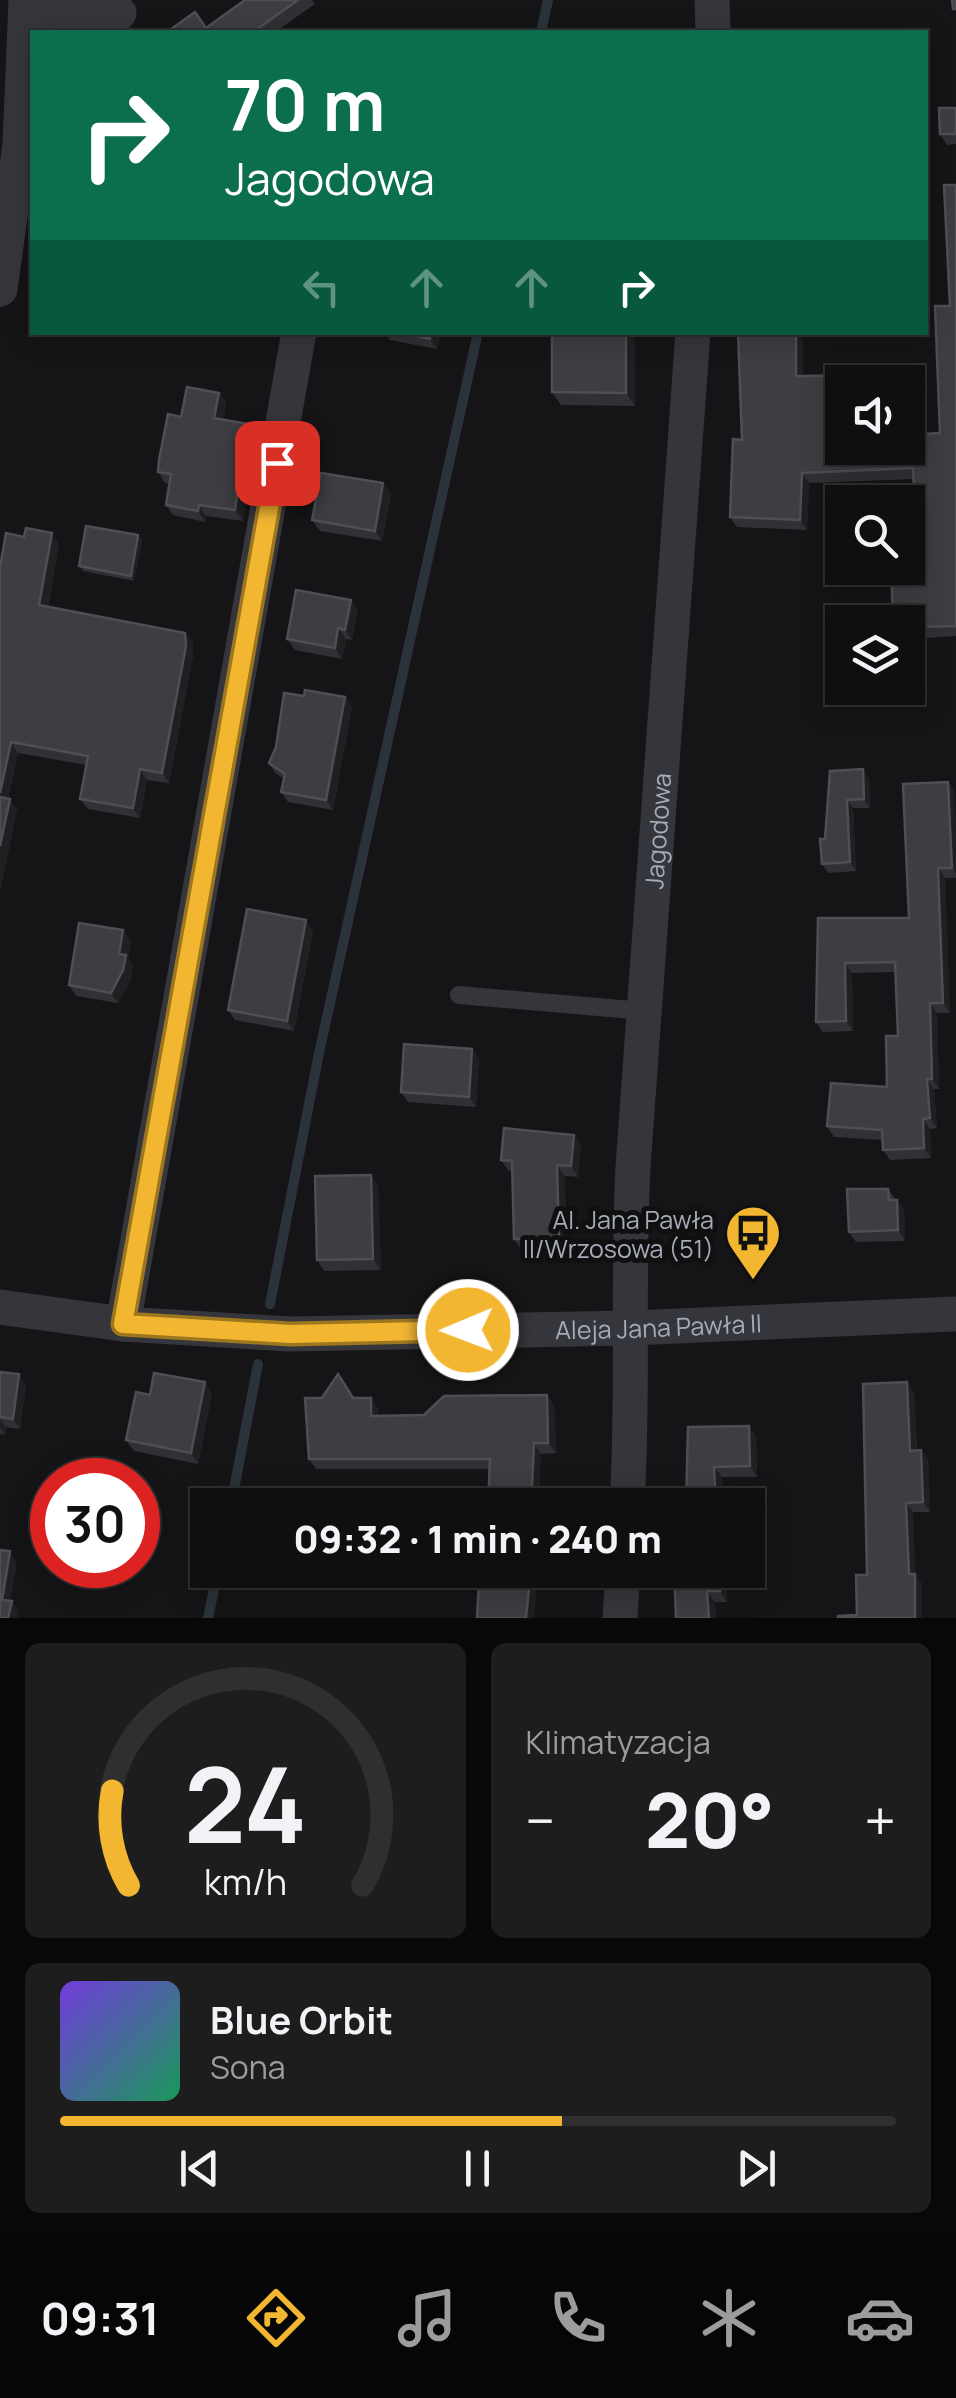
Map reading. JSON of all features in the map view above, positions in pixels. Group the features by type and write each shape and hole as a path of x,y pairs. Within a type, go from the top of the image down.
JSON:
{"street":[{"path":"712,0 713,30"},
{"path":"0,288 28,81 26,5 117,15"},
{"path":"123,1324 298,335"},
{"name":"Jagodowa","path":"627,1488 628,1270 693,335"},
{"name":"Aleja Jana Pawła II","path":"0,1307 123,1324 290,1334 630,1328 956,1314"},
{"path":"620,1618 622,1588"}],"lane":[{"path":"459,996 644,1011"}],"building":[{"path":"245,0 298,0 256,30 170,30 195,12 206,28"},
{"path":"939,108 956,108 956,134 940,134"},
{"path":"944,185 956,185 956,626 925,627 925,605 893,605 892,585 925,585 925,485 914,485 913,468 802,473 800,520 730,517 733,439 742,440 738,335 796,335 796,376 825,376 825,465 925,465 925,434 940,433 935,306 950,306"},
{"path":"552,335 626,335 626,393 552,392"},
{"path":"187,387 219,393 214,418 248,424 235,510 199,505 198,511 166,505 171,474 158,472 159,460 168,414 181,417"},
{"path":"321,473 383,483 375,531 312,520"},
{"path":"86,526 138,535 131,576 79,566"},
{"path":"26,528 52,533 39,605 185,633 186,646 162,773 140,769 133,808 80,799 88,756 11,742 0,793 0,567 6,533 24,537"},
{"path":"296,590 351,600 345,630 338,628 335,648 287,639"},
{"path":"305,690 345,697 326,800 281,792 285,774 269,763 276,747 284,693 304,696"},
{"path":"863,769 864,799 847,800 850,862 822,864 820,839 825,839 830,771"},
{"path":"948,782 952,868 938,868 943,1003 930,1003 930,1118 923,1119 924,1148 883,1150 882,1130 827,1126 831,1083 887,1087 886,1036 898,1036 895,962 845,963 846,1021 816,1022 818,918 909,918 903,784"},
{"path":"0,797 10,799 0,846"},
{"path":"247,909 306,920 287,1021 228,1010"},
{"path":"79,923 123,930 119,954 126,955 111,993 69,985"},
{"path":"404,1044 472,1049 469,1097 401,1092"},
{"path":"504,1128 574,1135 571,1166 557,1165 559,1238 514,1239 512,1161 501,1160"},
{"path":"371,1175 373,1259 317,1260 315,1176"},
{"path":"847,1189 888,1189 889,1200 897,1200 898,1230 849,1232"},
{"path":"0,1372 19,1374 13,1419 0,1417"},
{"path":"154,1373 205,1382 191,1453 126,1440 136,1392 150,1395"},
{"path":"338,1374 353,1398 371,1398 371,1416 424,1415 444,1396 547,1395 548,1443 534,1443 532,1488 489,1488 490,1459 309,1459 305,1398 322,1398"},
{"path":"907,1382 910,1451 921,1450 923,1502 906,1503 909,1574 915,1574 915,1618 838,1618 857,1615 856,1575 867,1575 863,1384"},
{"path":"749,1426 750,1466 714,1467 715,1488 686,1488 688,1427"},
{"path":"0,1550 10,1551 2,1600 12,1601 8,1618 0,1618"},
{"path":"479,1588 529,1588 526,1618 477,1618"},
{"path":"675,1588 720,1588 707,1591 709,1618 676,1618"}],"waterway":[{"path":"541,30 548,0"},
{"path":"270,1304 319,1053 477,335"},
{"path":"234,1488 258,1364"},
{"path":"208,1618 214,1588"}],"place":[{"name":"Al. Jana Pawła II/Wrzosowa (51)","path":"753,1282"}],"route":[{"path":"277,463 123,1324 222,1333 468,1330"}]}
